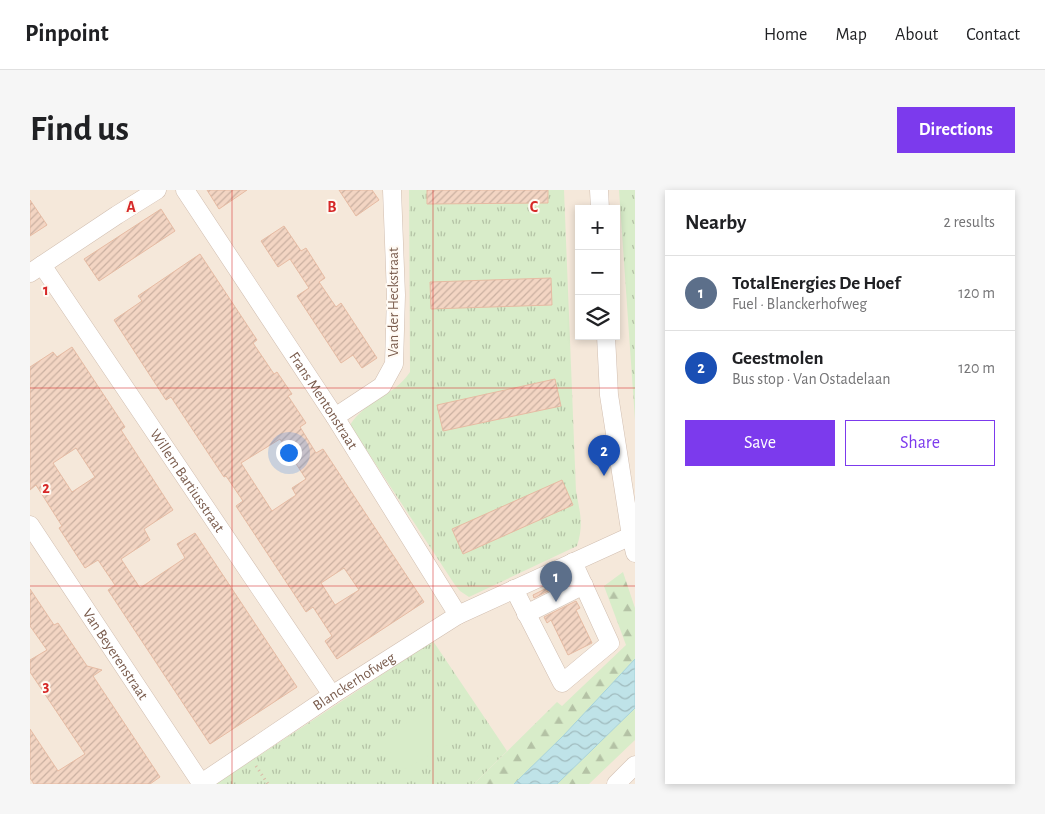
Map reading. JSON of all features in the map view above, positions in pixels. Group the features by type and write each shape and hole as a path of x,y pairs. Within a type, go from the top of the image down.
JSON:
{"street":[{"path":"36,269 117,214 157,190"},
{"name":"Frans Mentonstraat","path":"185,190 336,417 458,615"},
{"name":"Van der Heckstraat","path":"336,417 382,386 394,364 396,295 392,190"},
{"path":"599,190 600,205"},
{"name":"Willem Bartiusstraat","path":"36,269 332,695"},
{"path":"606,340 609,395 630,536 635,553"},
{"name":"Van Beyerenstraat","path":"30,525 200,784"},
{"name":"Blanckerhofweg","path":"200,784 332,695 458,615 630,536"},
{"path":"514,589 562,683 610,643 573,562"},
{"path":"526,614 584,585"},
{"path":"616,784 635,766"}],"path":[{"path":"246,753 268,784"}],"shaded area":[{"path":"30,190 635,190 635,784 30,784"}],"green space":[{"path":"409,190 564,190 576,491 581,518 579,538 577,546 469,597 455,585 350,425 364,410 396,387 410,372"},
{"path":"619,190 635,190 635,420"},
{"path":"623,572 635,608 635,659 563,736 514,784 474,784 557,702 562,706 626,645 604,586"},
{"path":"433,641 507,751 474,784 216,784"},
{"path":"438,705 458,739 401,771 382,737"},
{"path":"635,708 635,740 589,784 557,784"}],"water":[{"path":"635,659 635,708 557,784 514,784 563,736"}],"building":[{"path":"207,190 247,190 219,209"},
{"path":"339,190 372,190 379,200 356,216"},
{"path":"427,190 548,190 548,203 427,204"},
{"path":"30,200 47,225 30,236"},
{"path":"161,209 175,231 99,281 84,259"},
{"path":"284,226 301,251 306,248 325,278 319,282 336,307 341,303 377,358 362,368 353,355 341,363 297,296 309,288 290,259 278,267 261,241"},
{"path":"200,254 257,340 253,343 274,374 277,372 292,394 288,396 306,423 300,427 316,453 323,449 424,602 337,659 325,641 332,636 313,607 306,612 236,506 243,501 226,476 224,477 171,397 166,400 114,320 142,301 138,296","holes":["280,439 306,479 292,488 296,495 272,511 241,463","344,568 359,590 335,605 321,583"]},
{"path":"551,278 552,305 431,309 430,282"},
{"path":"72,347 125,427 121,430 173,510 144,529 150,540 121,559 140,588 185,558 177,544 195,533 297,687 210,744 108,590 115,585 98,560 85,568 59,528 62,526 36,485 30,490 30,367 53,352 57,357","holes":["76,448 95,477 72,492 53,463"]},
{"path":"555,379 561,406 443,431 437,405"},
{"path":"562,480 573,505 463,554 452,529"},
{"path":"565,579 566,582 534,598 533,595"},
{"path":"30,589 54,625 58,623 87,666 102,670 93,676 160,777 150,784 34,784 30,778 30,729 58,771 85,754 30,672 30,660 47,650 30,626"},
{"path":"576,601 580,608 576,610 592,643 568,655 551,620 547,623 544,617"}],"place":[{"name":"Geestmolen","path":"604,476"},
{"name":"TotalEnergies De Hoef","path":"556,602"}]}
